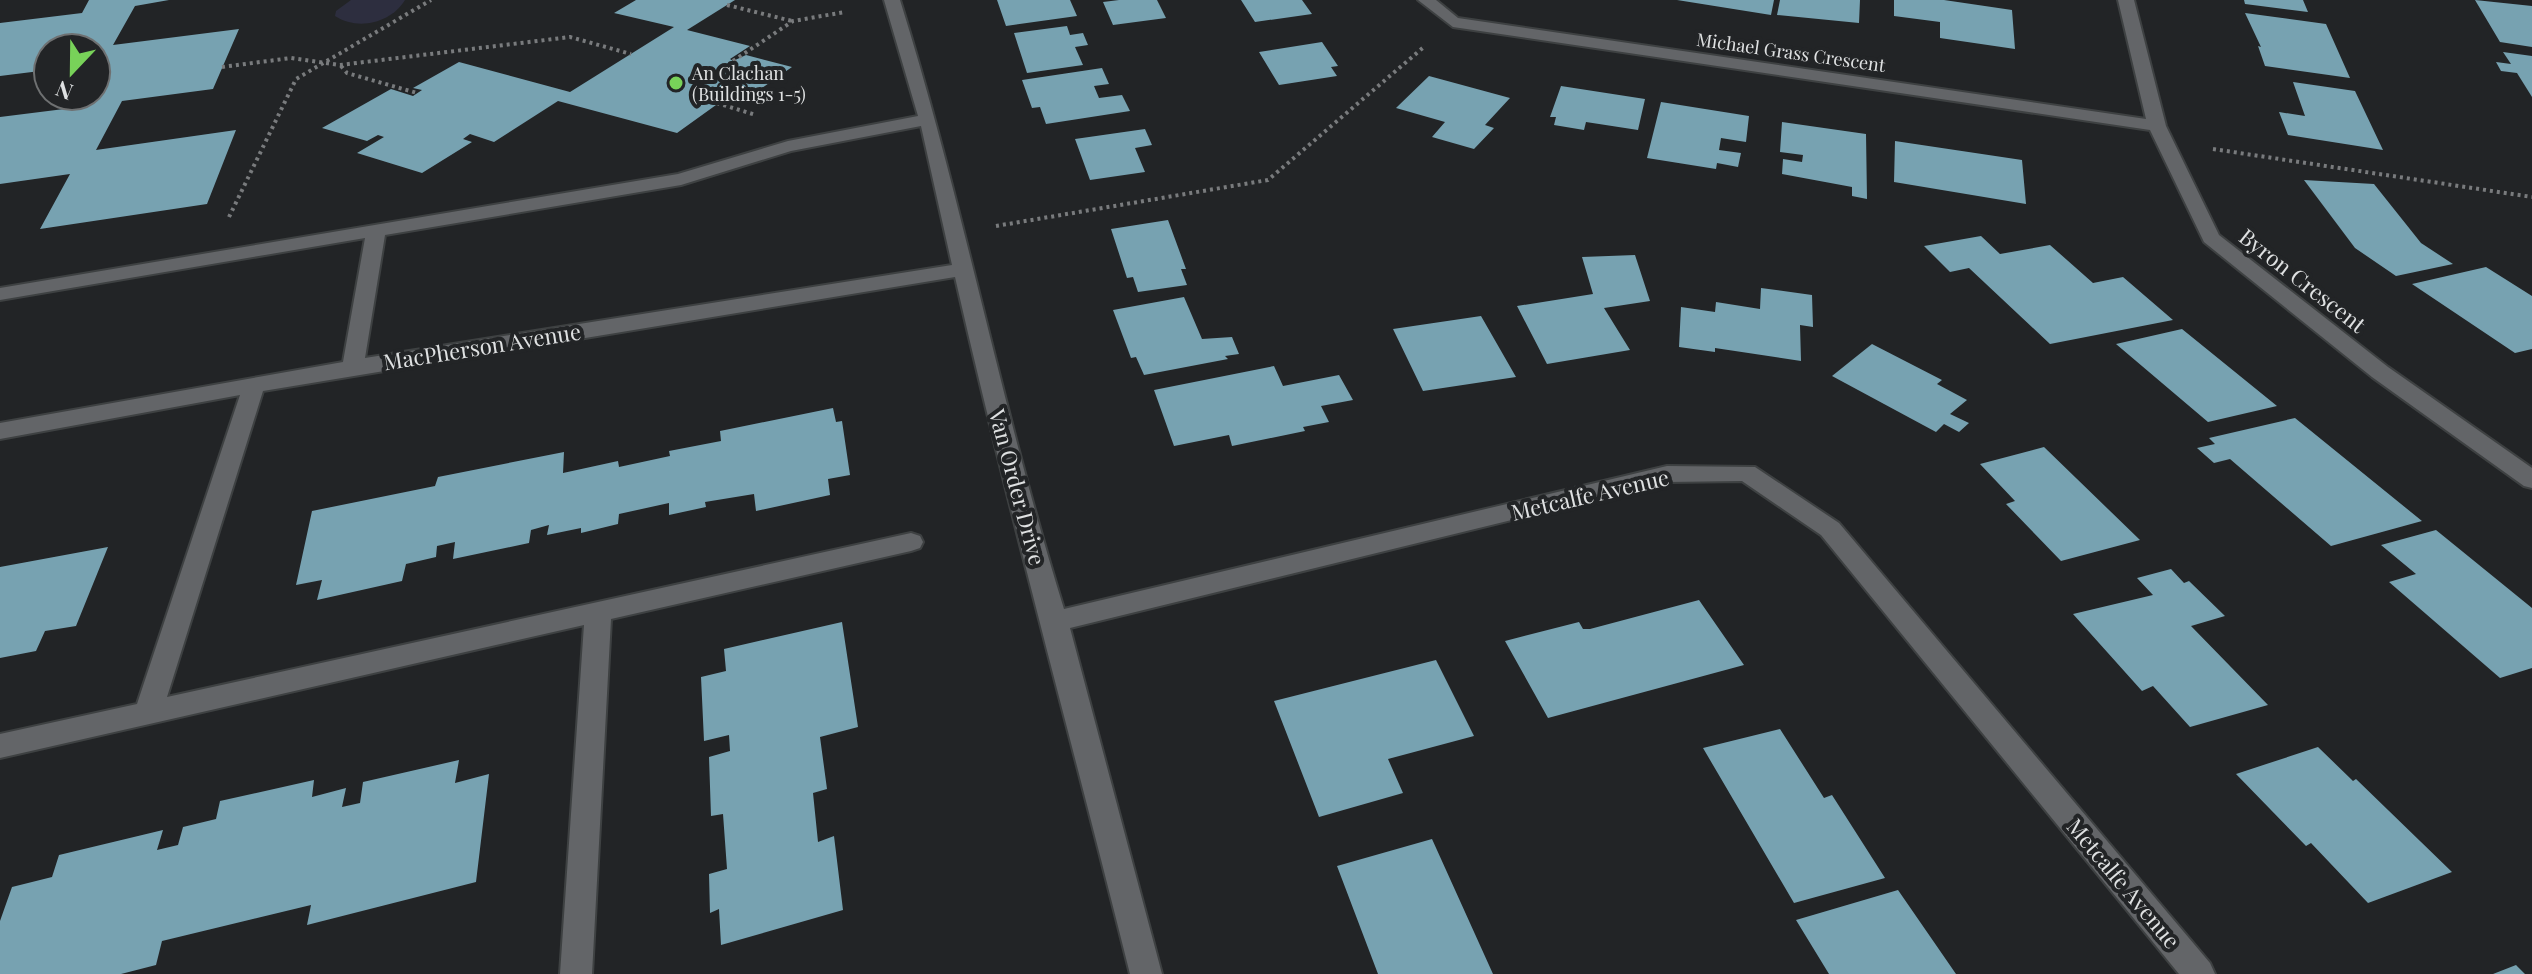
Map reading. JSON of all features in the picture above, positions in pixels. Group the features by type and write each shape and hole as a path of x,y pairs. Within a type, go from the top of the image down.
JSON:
{"street":[{"name":"Van Order Drive","path":"892,0 928,119 1015,489 1055,621 1146,974"},
{"path":"1426,0 1453,22"},
{"name":"Byron Crescent","path":"2126,0 2160,134 2211,238 2380,372 2532,480"},
{"name":"Michael Grass Crescent","path":"1453,22 2160,134"},
{"path":"0,294 681,179 788,146 928,119"},
{"path":"353,367 376,230"},
{"name":"MacPherson Avenue","path":"0,431 353,367 965,269"},
{"path":"149,711 254,385"},
{"name":"Metcalfe Avenue","path":"1055,621 1667,474 1747,473 1830,529 2199,974"},
{"path":"0,746 911,542"},
{"path":"576,974 598,613"}],"path":[{"path":"210,258 296,79 431,0"},
{"path":"727,5 793,21 845,12"},
{"path":"733,61 793,21"},
{"path":"956,233 1268,180 1453,22"},
{"path":"222,67 291,58 340,65 570,37 631,54"},
{"path":"340,65 347,73 417,93"},
{"path":"2160,134 2532,197"}],"shaded area":[{"path":"351,0 405,0 383,19 364,24 344,21 335,16 336,11"}],"building":[{"path":"89,0 169,0 135,6 113,45 239,29 213,89 122,101 96,150 236,130 207,204 40,229 70,174 0,184 0,117 40,112 112,112 112,32 32,32 32,72 0,76 0,23 82,13"},
{"name":"An Clachan (Buildings 1-5)","path":"636,0 735,0 687,30 750,46 730,59 733,61 746,55 792,67 739,104 714,98 706,103 716,105 677,133 558,101 494,142 470,134 463,139 472,142 422,173 357,153 384,137 378,135 367,141 322,128 391,89 413,96 422,90 413,88 459,62 570,92 674,27 614,13"},
{"path":"997,0 1070,0 1077,16 1006,26"},
{"path":"1157,0 1166,18 1113,25 1103,2"},
{"path":"1241,0 1302,0 1312,14 1255,22"},
{"path":"1677,0 1774,0 1771,15"},
{"path":"1780,0 1860,0 1859,23 1777,15"},
{"path":"1894,0 1944,0 2012,10 2015,49 1940,38 1940,22 1894,16"},
{"path":"2244,0 2303,0 2308,12 2245,4"},
{"path":"2475,0 2532,6 2532,47 2500,42"},
{"path":"2245,13 2326,24 2350,78 2265,66 2258,46 2261,47"},
{"path":"1067,26 1070,35 1083,33 1088,45 1075,47 1083,65 1027,73 1014,33"},
{"path":"1322,42 1338,66 1331,67 1337,76 1279,85 1259,52"},
{"path":"2503,52 2532,56 2532,97 2517,73 2501,71 2496,62 2511,64"},
{"path":"1102,68 1109,84 1094,86 1099,98 1122,95 1130,111 1046,124 1040,107 1032,108 1022,80"},
{"path":"1429,76 1510,98 1485,125 1494,128 1474,149 1432,137 1445,122 1396,108"},
{"path":"2293,82 2355,91 2383,150 2288,135 2279,112 2305,116"},
{"path":"1561,86 1645,99 1638,130 1586,122 1584,130 1554,125 1556,117 1550,117"},
{"path":"1661,102 1749,116 1746,142 1721,138 1719,150 1741,153 1738,167 1717,163 1716,169 1647,158"},
{"path":"1782,122 1866,134 1867,199 1852,196 1852,187 1782,174 1783,159 1802,162 1803,155 1780,152"},
{"path":"1145,129 1152,145 1135,148 1145,172 1090,180 1075,139"},
{"path":"1895,141 2022,160 2026,204 1894,182"},
{"path":"2304,180 2374,184 2421,243 2453,264 2396,276 2355,248"},
{"path":"1168,220 1186,269 1181,269 1187,285 1138,292 1133,277 1127,278 1111,229"},
{"path":"1981,236 2000,254 2050,245 2093,283 2123,277 2173,320 2050,344 1969,268 1950,272 1924,246"},
{"path":"1635,255 1650,301 1604,308 1630,350 1547,364 1517,306 1593,294 1582,257"},
{"path":"2486,267 2532,296 2532,349 2515,353 2412,284"},
{"path":"1761,288 1812,295 1813,327 1800,325 1801,361 1715,348 1715,352 1679,347 1681,307 1715,312 1716,302 1760,309"},
{"path":"1184,297 1202,339 1232,337 1239,354 1225,356 1228,359 1144,375 1136,357 1131,358 1113,310"},
{"path":"1481,316 1516,377 1423,391 1393,329"},
{"path":"2182,329 2277,406 2208,422 2116,344"},
{"path":"1872,344 1942,380 1937,384 1967,400 1950,414 1969,423 1959,432 1944,424 1936,432 1832,376"},
{"path":"1274,366 1283,386 1339,375 1353,400 1321,406 1329,422 1303,427 1305,431 1232,446 1229,435 1174,446 1154,390"},
{"path":"833,408 836,422 842,421 850,475 828,479 830,495 756,511 754,494 705,502 706,507 669,515 669,503 619,514 618,524 581,533 581,528 547,535 549,525 531,530 529,543 453,559 455,542 437,546 436,557 406,564 402,581 317,600 322,580 296,585 312,511 435,486 438,477 564,452 563,473 618,461 619,467 670,456 669,451 721,441 720,431"},
{"path":"2295,418 2422,521 2331,546 2230,459 2214,463 2197,448 2215,444 2209,438"},
{"path":"2044,447 2140,540 2061,561 2006,504 2015,501 1980,464"},
{"path":"2436,530 2532,608 2532,668 2500,678 2389,582 2416,574 2381,545"},
{"path":"108,547 76,626 45,631 36,651 0,658 0,567"},
{"path":"2171,569 2184,583 2189,581 2225,616 2191,626 2268,705 2190,727 2153,686 2142,691 2073,614 2153,595 2137,578"},
{"path":"1699,600 1744,665 1548,718 1505,641 1579,622 1583,629 1590,629"},
{"path":"842,622 858,727 820,737 827,789 813,793 818,842 834,836 843,910 721,945 719,909 710,913 709,874 727,869 723,814 711,816 709,757 730,751 729,735 704,741 701,677 726,671 724,649"},
{"path":"1436,660 1474,736 1388,759 1403,793 1319,817 1274,701"},
{"path":"1780,729 1824,798 1832,795 1885,878 1794,903 1703,748"},
{"path":"2318,747 2353,781 2356,779 2452,872 2368,903 2311,843 2306,846 2236,774"},
{"path":"459,760 455,783 489,774 476,882 307,925 311,905 162,941 156,965 121,974 0,974 0,921 12,887 52,877 59,855 163,830 157,850 178,845 183,827 216,819 220,801 314,780 312,797 346,788 342,807 360,803 363,782"},
{"path":"1432,839 1493,974 1378,974 1337,866"},
{"path":"1898,890 1956,974 1829,974 1796,920"},
{"path":"2516,965 2525,974 2493,974"}],"place":[{"name":"An Clachan (Buildings 1-5)","path":"676,83"}]}
